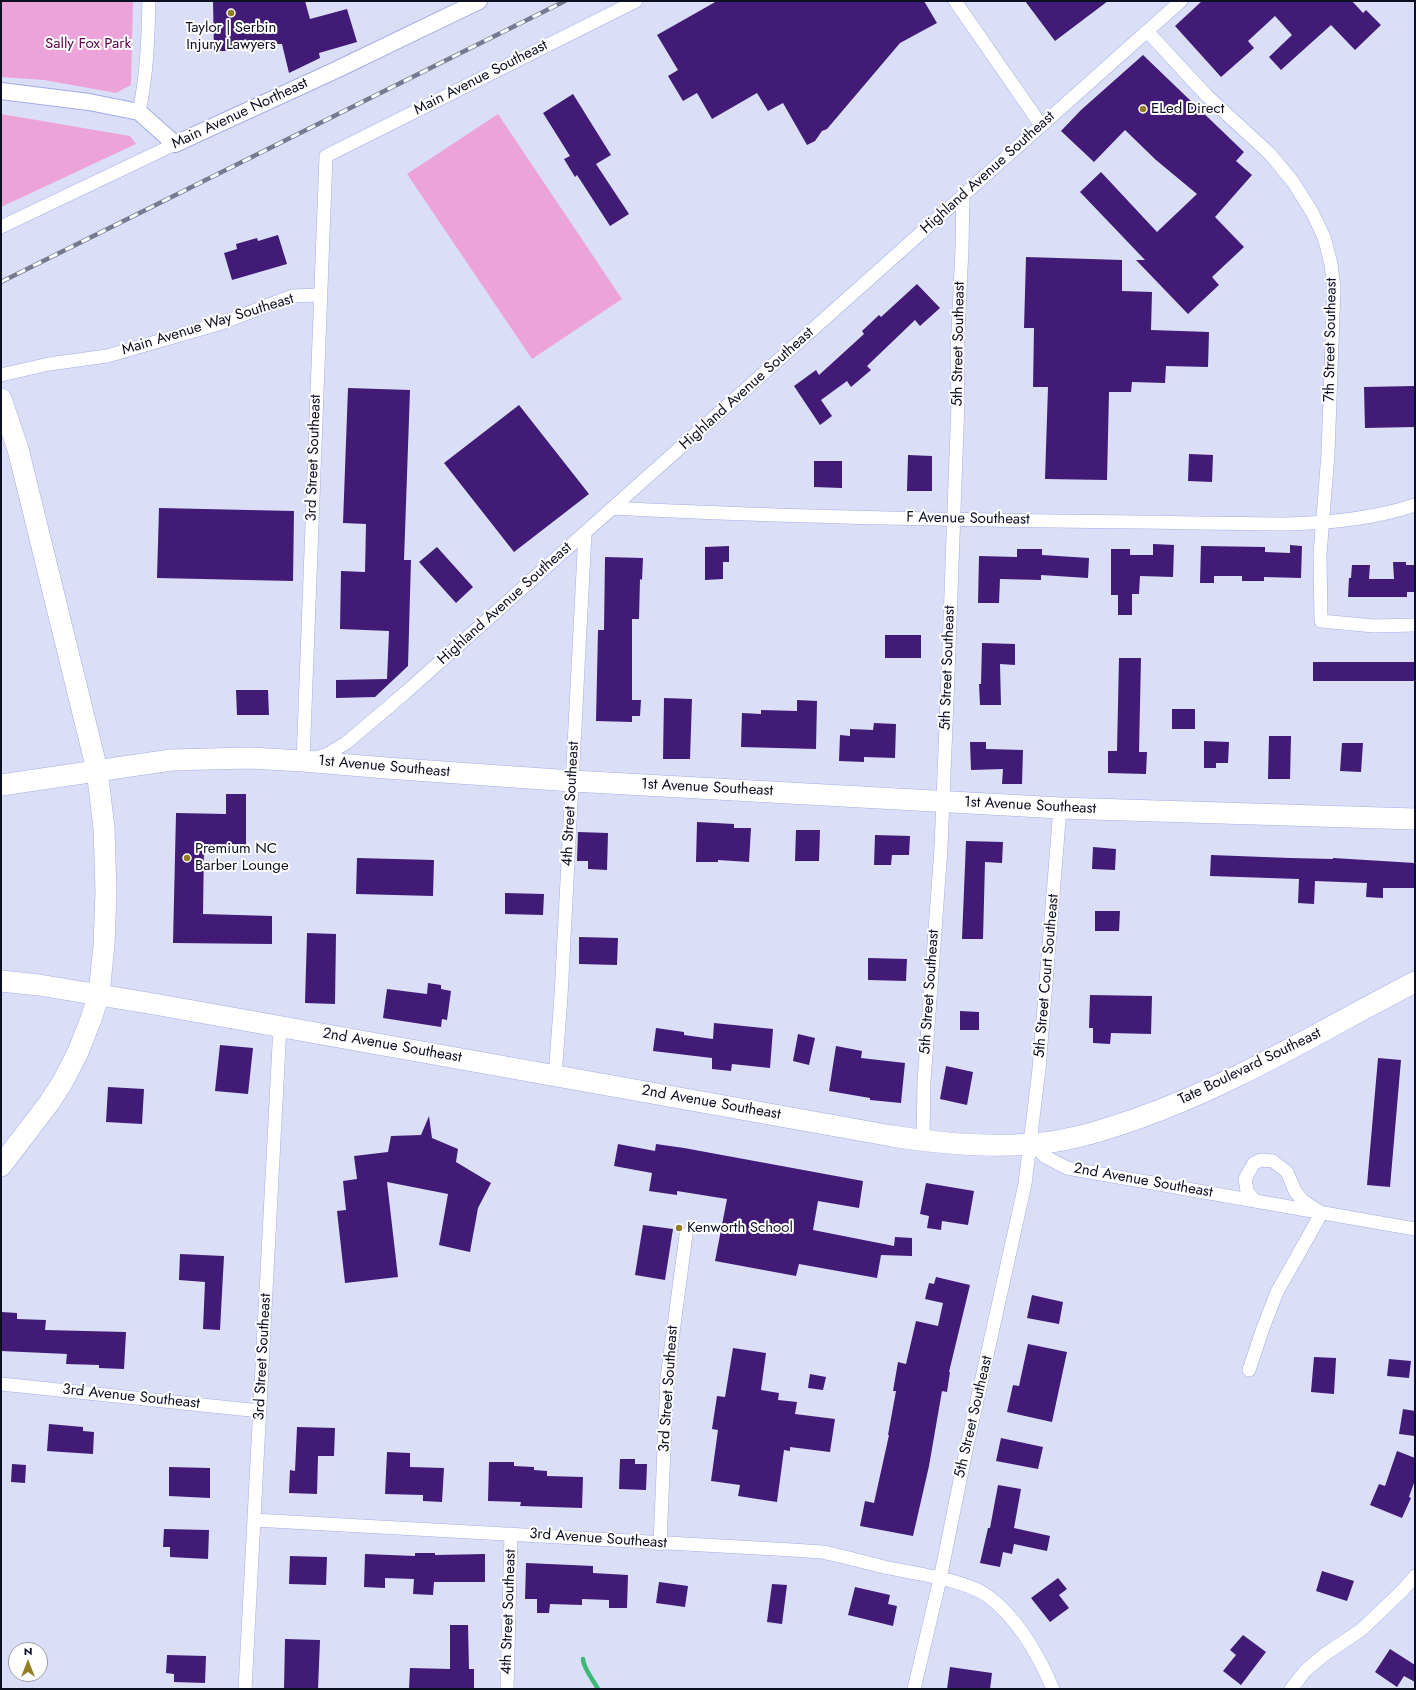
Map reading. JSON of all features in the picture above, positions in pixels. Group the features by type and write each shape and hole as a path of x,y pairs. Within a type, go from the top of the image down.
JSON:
{"main road":[{"path":"1,399 18,449 97,770 104,828 106,892 104,945 99,994 78,1052 62,1083 49,1103 1,1166"},
{"name":"1st Avenue Southeast","path":"1,784 171,760 250,758 572,781 1060,808 1185,813 1310,814 1415,819"},
{"name":"2nd Avenue Southeast","path":"1,981 99,994 922,1140 1000,1146 1031,1144"},
{"name":"Tate Boulevard Southeast","path":"1031,1144 1072,1139 1100,1132 1182,1102 1251,1070 1415,982"}],"street":[{"path":"139,112 147,60 149,1"},
{"name":"Main Avenue Northeast","path":"1,227 175,144 336,70 479,1"},
{"name":"Main Avenue Southeast","path":"326,156 636,1"},
{"path":"954,1 1041,125"},
{"name":"Highland Avenue Southeast","path":"303,761 326,755 346,743 441,661 1181,1"},
{"name":"7th Street Southeast","path":"1147,31 1207,96 1270,154 1293,182 1312,212 1324,237 1331,264 1334,288 1328,454 1320,554 1321,621 1374,626 1415,625"},
{"path":"1,91 89,102 139,112 175,144"},
{"name":"3rd Street Southeast","path":"303,761 326,156"},
{"name":"5th Street Southeast","path":"922,1140 924,1081 941,848 954,519 963,195"},
{"name":"Main Avenue Way Southeast","path":"1,375 49,364 107,356 222,323 292,296 320,295"},
{"name":"F Avenue Southeast","path":"613,508 694,512 954,519 1287,524 1323,523 1365,518 1415,505"},
{"name":"4th Street Southeast","path":"555,1076 561,996 585,533"},
{"name":"5th Street Court Southeast","path":"1031,1144 1039,1069 1060,808"},
{"name":"3rd Street Southeast","path":"245,1689 280,1026"},
{"name":"5th Street Southeast","path":"914,1689 940,1579 968,1441 1025,1184 1031,1144"},
{"name":"2nd Avenue Southeast","path":"1031,1144 1046,1157 1067,1168 1321,1214 1415,1229"},
{"path":"1249,1370 1277,1292 1321,1214 1303,1201 1295,1191 1287,1172 1273,1161 1261,1160 1254,1164 1245,1179 1247,1191 1255,1201"},
{"name":"3rd Street Southeast","path":"660,1544 667,1378 686,1235"},
{"name":"3rd Avenue Southeast","path":"1,1384 260,1411"},
{"name":"3rd Avenue Southeast","path":"254,1520 457,1530 579,1537 660,1544 822,1552 970,1586 988,1596 1001,1608 1028,1641 1053,1689"},
{"name":"4th Street Southeast","path":"507,1689 511,1534"},
{"path":"1291,1689 1306,1671 1324,1655 1361,1630 1403,1590 1415,1576"}],"green space":[{"name":"Sally Fox Park","path":"1,1 133,1 131,85 116,93 44,80 1,77"},
{"path":"1,114 130,136 136,144 1,207"},
{"path":"498,114 622,299 532,359 407,174"}],"building":[{"path":"213,1 305,1 310,19 347,9 357,42 319,53 320,58 289,73 282,44 239,44 239,51 214,51"},
{"path":"717,1 924,1 937,23 900,43 827,129 822,131 815,141 807,145 783,103 768,111 757,93 712,119 697,93 683,101 668,76 678,70 657,35"},
{"path":"1025,1 1108,1 1055,41"},
{"path":"1202,1 1352,1 1363,13 1366,10 1381,25 1355,50 1331,25 1281,70 1269,57 1292,35 1275,16 1248,41 1254,48 1221,77 1175,26"},
{"path":"1143,55 1244,152 1236,161 1252,175 1215,217 1244,247 1212,277 1219,285 1188,314 1136,260 1145,260 1080,192 1101,172 1157,232 1197,194 1156,160 1125,130 1094,162 1061,131 1081,110"},
{"path":"573,94 611,155 596,164 629,214 610,226 577,175 575,177 564,159 570,156 543,113"},
{"path":"278,235 287,264 232,280 224,253 237,249 236,244 257,238 258,241"},
{"path":"1026,257 1122,260 1122,291 1152,292 1151,330 1209,332 1208,367 1166,366 1165,383 1132,382 1131,392 1109,392 1107,480 1045,479 1048,387 1033,387 1034,328 1024,328"},
{"path":"917,284 940,308 920,326 915,320 867,366 871,370 851,387 847,381 821,400 832,416 820,425 794,386 816,370 819,375 864,334 862,331 879,315 881,317"},
{"path":"1415,386 1415,427 1365,428 1364,387"},
{"path":"348,388 410,390 404,560 411,560 408,666 375,697 336,698 336,680 387,679 389,631 340,629 341,571 365,572 366,524 343,523"},
{"path":"519,405 589,494 514,552 444,463"},
{"path":"1189,454 1213,455 1212,482 1188,481"},
{"path":"908,455 932,456 932,491 907,491"},
{"path":"814,461 842,461 842,488 814,487"},
{"path":"159,508 294,511 293,581 157,578"},
{"path":"1153,544 1174,545 1173,577 1140,576 1139,594 1132,594 1132,615 1118,615 1118,595 1111,595 1111,549 1130,549 1130,555 1153,555"},
{"path":"1290,545 1302,546 1301,578 1264,577 1264,581 1242,581 1242,576 1214,576 1214,583 1200,583 1201,546 1265,547 1265,552 1290,553"},
{"path":"729,546 729,562 723,562 723,579 705,580 705,547"},
{"path":"437,547 473,587 456,603 419,562"},
{"path":"1017,549 1042,549 1042,555 1089,558 1088,578 1041,575 1041,580 1000,579 999,603 978,603 979,556 1017,557"},
{"path":"605,557 643,558 642,580 640,579 639,619 632,619 632,700 641,700 640,716 632,716 632,722 596,721 598,630 604,630"},
{"path":"1393,562 1406,562 1406,565 1415,565 1415,592 1407,592 1407,597 1348,597 1349,578 1351,578 1352,565 1370,565 1369,579 1394,579"},
{"path":"885,635 921,635 921,658 885,658"},
{"path":"982,643 1015,644 1015,665 1000,664 1001,705 980,705 979,684 981,684"},
{"path":"1119,658 1141,658 1139,752 1147,752 1146,774 1108,773 1108,751 1117,751"},
{"path":"1313,662 1415,662 1415,681 1313,681"},
{"path":"236,690 268,690 269,715 237,715"},
{"path":"664,698 692,699 690,759 663,759"},
{"path":"797,700 817,701 816,749 741,747 742,713 761,714 761,710 797,711"},
{"path":"1172,709 1195,709 1195,729 1172,729"},
{"path":"874,723 896,724 895,758 864,757 864,762 839,761 840,735 850,736 850,729 873,730"},
{"path":"1269,736 1291,736 1290,779 1268,779"},
{"path":"1204,741 1229,742 1228,763 1216,763 1216,768 1204,768"},
{"path":"970,742 986,742 986,749 1023,750 1022,784 1002,784 1003,769 971,770"},
{"path":"1342,743 1363,743 1361,772 1340,771"},
{"path":"226,794 246,794 246,847 204,846 203,914 272,916 272,944 173,943 176,813 226,814"},
{"path":"697,822 734,824 734,828 751,828 749,862 718,860 718,862 696,862"},
{"path":"796,830 820,830 819,861 795,861"},
{"path":"578,832 608,833 607,870 588,869 588,861 577,861"},
{"path":"875,835 910,836 909,855 892,855 891,865 874,865"},
{"path":"966,841 1003,842 1002,863 985,862 983,939 962,939"},
{"path":"1093,847 1116,849 1115,870 1092,869"},
{"path":"1211,855 1333,858 1415,863 1415,888 1383,888 1383,898 1366,897 1367,883 1315,881 1314,904 1298,903 1299,879 1210,876"},
{"path":"357,858 434,860 433,896 356,894"},
{"path":"505,893 544,894 543,915 505,914"},
{"path":"1095,911 1120,911 1119,931 1095,931"},
{"path":"307,933 336,934 335,1004 305,1003"},
{"path":"579,937 618,938 617,965 579,964"},
{"path":"868,958 907,959 906,981 868,980"},
{"path":"428,983 441,985 441,989 451,991 447,1020 442,1019 441,1027 383,1018 387,989 427,994"},
{"path":"1090,995 1152,996 1151,1034 1111,1033 1110,1044 1093,1043 1093,1028 1089,1028"},
{"path":"960,1011 979,1012 979,1030 960,1030"},
{"path":"714,1023 773,1029 770,1068 732,1064 731,1071 712,1069 712,1058 653,1051 656,1028 684,1032 684,1035 713,1039"},
{"path":"798,1034 815,1038 809,1065 793,1061"},
{"path":"220,1045 253,1048 248,1094 215,1091"},
{"path":"836,1046 862,1051 861,1058 905,1063 901,1103 870,1100 870,1098 829,1091"},
{"path":"1378,1058 1401,1060 1390,1187 1367,1185"},
{"path":"946,1066 973,1072 967,1105 940,1099"},
{"path":"108,1087 144,1089 142,1124 106,1122"},
{"path":"429,1116 432,1138 458,1149 456,1162 491,1183 478,1208 470,1252 439,1245 448,1194 387,1182 398,1277 345,1283 337,1211 346,1210 343,1181 357,1179 354,1156 388,1152 391,1136 421,1135"},
{"path":"618,1144 655,1151 656,1144 684,1148 863,1181 859,1208 818,1201 813,1230 894,1246 895,1237 912,1238 912,1256 881,1255 877,1278 799,1264 796,1276 715,1261 727,1199 677,1191 677,1195 649,1191 652,1173 614,1166"},
{"path":"926,1183 974,1191 968,1225 942,1221 941,1230 927,1228 929,1216 920,1214"},
{"path":"643,1225 673,1229 665,1280 635,1275"},
{"path":"180,1254 224,1256 220,1330 203,1329 205,1282 179,1280"},
{"path":"936,1277 970,1285 949,1372 947,1392 942,1391 929,1466 913,1536 860,1526 865,1501 874,1503 889,1435 896,1391 893,1391 898,1362 906,1364 916,1321 938,1326 943,1303 925,1299 929,1283 934,1284"},
{"path":"1032,1295 1063,1302 1059,1324 1027,1318"},
{"path":"2,1312 17,1313 17,1319 46,1320 45,1330 126,1332 124,1369 99,1368 99,1365 66,1364 67,1354 1,1351"},
{"path":"1028,1344 1067,1352 1052,1422 1007,1412 1013,1385 1019,1386"},
{"path":"733,1348 766,1353 761,1390 779,1393 778,1400 797,1402 795,1414 835,1419 830,1452 790,1447 790,1451 784,1450 777,1502 738,1496 740,1485 711,1481 718,1430 712,1429 717,1396 725,1397"},
{"path":"1314,1357 1336,1358 1334,1394 1311,1392"},
{"path":"1389,1359 1411,1361 1409,1378 1387,1376"},
{"path":"810,1374 826,1377 823,1390 808,1388"},
{"path":"1403,1409 1415,1411 1415,1436 1399,1434"},
{"path":"49,1424 83,1427 83,1431 94,1432 93,1454 47,1451"},
{"path":"297,1427 335,1428 334,1456 318,1456 317,1494 289,1493 290,1470 295,1471"},
{"path":"1001,1438 1043,1447 1038,1469 996,1461"},
{"path":"1397,1451 1415,1458 1415,1480 1409,1497 1411,1498 1402,1518 1370,1505 1379,1484 1385,1486"},
{"path":"387,1452 410,1453 410,1467 444,1468 442,1502 423,1501 423,1495 385,1494"},
{"path":"620,1459 635,1459 635,1464 647,1464 646,1490 619,1489"},
{"path":"489,1462 514,1462 514,1466 534,1467 534,1470 547,1471 547,1476 583,1477 582,1508 520,1506 521,1502 488,1501"},
{"path":"12,1464 26,1465 25,1483 11,1482"},
{"path":"169,1467 210,1468 210,1498 169,1496"},
{"path":"998,1485 1021,1489 1014,1528 1050,1536 1047,1551 1014,1544 1012,1554 1003,1552 1000,1567 980,1563 988,1528 990,1528"},
{"path":"164,1529 209,1530 208,1559 170,1557 170,1547 163,1547"},
{"path":"415,1553 435,1553 435,1555 485,1554 485,1582 434,1582 433,1595 413,1594 414,1579 385,1578 385,1588 364,1587 365,1554 415,1556"},
{"path":"290,1556 327,1557 326,1585 289,1584"},
{"path":"526,1563 593,1566 593,1573 628,1575 627,1608 609,1608 609,1600 582,1599 582,1605 550,1604 549,1613 537,1613 537,1599 525,1599"},
{"path":"1322,1571 1354,1581 1347,1601 1316,1591"},
{"path":"1058,1578 1067,1589 1059,1595 1069,1608 1050,1622 1031,1598"},
{"path":"659,1582 688,1586 685,1607 656,1603"},
{"path":"772,1584 787,1585 782,1624 767,1622"},
{"path":"855,1587 890,1595 888,1604 897,1606 893,1626 848,1615"},
{"path":"450,1625 468,1625 469,1669 474,1669 474,1689 409,1689 410,1668 450,1669"},
{"path":"1243,1635 1266,1652 1241,1685 1223,1671 1236,1655 1230,1650"},
{"path":"285,1639 320,1640 318,1689 284,1689"},
{"path":"1390,1649 1415,1665 1415,1682 1404,1676 1397,1687 1375,1672"},
{"path":"167,1655 206,1656 205,1683 174,1682 174,1674 166,1673"},
{"path":"950,1667 992,1673 990,1689 947,1689"}],"waterway":[{"path":"583,1659 583,1663 598,1689"}],"railway":[{"path":"1,282 565,1"}],"place":[{"name":"Taylor | Serbin Injury Lawyers","path":"231,13"},
{"name":"ELed Direct","path":"1143,109"},
{"name":"Premium NC Barber Lounge","path":"187,858"},
{"name":"Kenworth School","path":"679,1228"}]}
